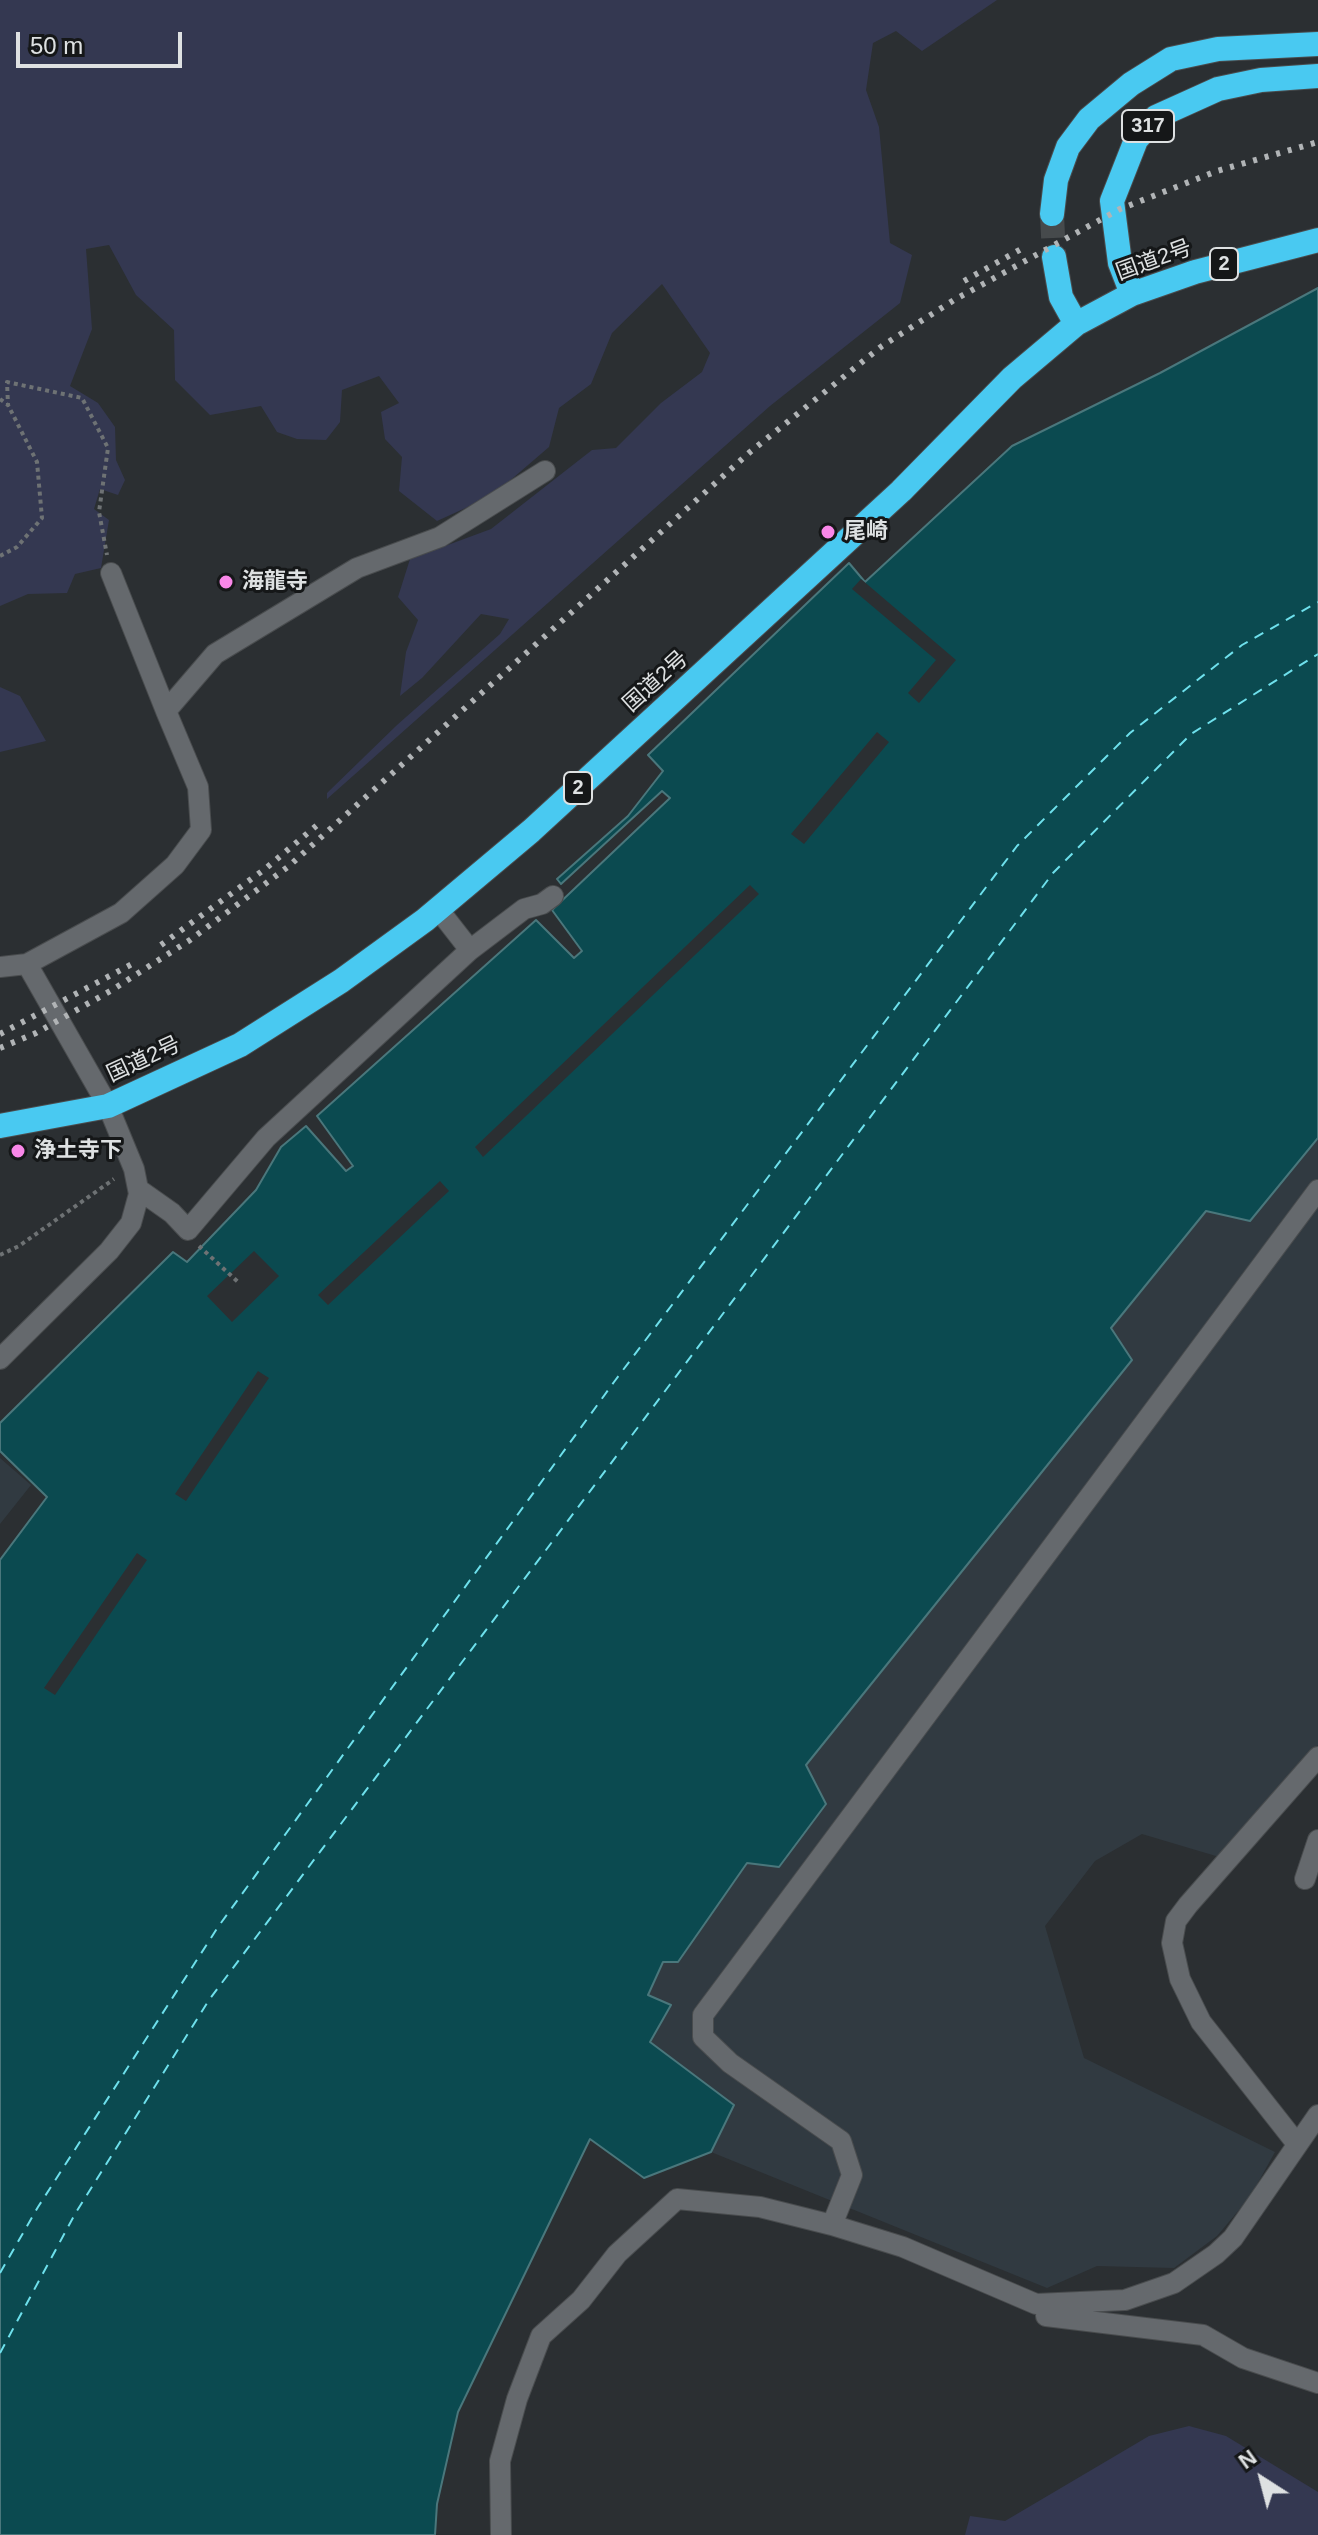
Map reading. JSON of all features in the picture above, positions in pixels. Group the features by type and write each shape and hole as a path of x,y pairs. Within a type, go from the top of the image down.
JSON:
{"highway":[{"name":"317","path":"1052,214 1056,180 1068,147 1089,119 1131,84 1171,59 1218,49 1318,44"},
{"name":"317","path":"1132,294 1120,263 1112,201 1136,140 1156,117 1218,89 1261,80 1318,76"},
{"name":"国道2号","path":"0,1126 108,1106 240,1045 341,981 438,909 531,831 901,491 1012,378 1076,324 1132,294 1195,272 1318,240"},
{"path":"1054,257 1061,297 1076,324"}],"street":[{"path":"166,711 215,654 357,568 440,537 545,471"},
{"path":"0,967 27,964 121,913 175,865 201,830 198,787 111,573"},
{"path":"27,964 108,1106 136,1179 188,1230 266,1138 470,950 524,909 542,904 553,896"},
{"path":"438,909 470,950"},
{"path":"0,1359 109,1251 131,1223 136,1179"},
{"path":"832,2225 852,2175 841,2141 730,2063 703,2037 703,2015 1318,1190"},
{"path":"1297,2144 1201,2022 1180,1979 1172,1943 1176,1921 1188,1905 1309,1783 1318,1757"},
{"path":"1305,1879 1318,1840"},
{"path":"501,2535 500,2461 517,2399 541,2336 581,2300 617,2254 677,2199 760,2207 832,2225 903,2247 1036,2304 1125,2300 1152,2293 1192,2272 1233,2238 1318,2115"},
{"path":"1036,2304 1046,2316 1203,2335 1243,2358 1318,2383"}],"path":[{"path":"0,556 17,547 42,518 37,462 8,405 7,382 82,398 108,448 99,512 111,573"},
{"path":"0,399 8,405"},
{"path":"0,1255 19,1246 100,1185 136,1179"},
{"path":"196,1243 238,1282"}],"shaded area":[{"path":"0,0 997,0 922,51 896,31 873,43 866,90 879,127 890,243 912,255 900,303 770,406 327,799 327,793 397,725 500,634 509,619 481,614 422,678 400,696 406,652 418,620 398,597 410,559 491,529 592,450 616,448 661,403 702,372 710,353 662,284 612,333 591,384 559,408 549,447 492,496 437,521 399,491 402,457 385,439 381,412 399,403 379,376 342,390 340,422 326,440 297,439 277,432 261,406 210,415 175,380 174,330 136,295 109,245 86,249 92,329 70,386 98,403 115,427 116,460 125,480 118,495 100,489 94,509 109,520 101,568 75,574 67,593 28,594 0,606"},
{"path":"1318,288 1318,1138 1250,1221 1206,1211 1111,1328 1132,1360 806,1765 826,1804 779,1867 747,1863 678,1962 663,1962 648,1995 671,2005 650,2042 734,2105 711,2152 644,2178 590,2139 458,2412 437,2504 435,2535 0,2535 0,1560 47,1497 0,1451 0,1423 173,1252 187,1262 256,1190 281,1147 306,1126 346,1171 353,1166 317,1116 536,920 574,958 582,951 552,910 670,798 662,791 561,884 557,879 628,816 663,771 648,755 849,563 865,582 1012,446 1160,373"},
{"path":"0,687 20,696 46,741 0,752"},
{"path":"1318,1138 1318,1745 1226,1859 1142,1834 1095,1861 1045,1926 1084,2058 1275,2152 1250,2197 1217,2236 1174,2268 1097,2266 1047,2288 711,2152 734,2105 649,2042 647,1995 663,1962 678,1962 747,1863 779,1867 825,1804 806,1765 1131,1361 1111,1329 1206,1211 1250,1221"},
{"path":"0,1458 31,1485 0,1524"},
{"path":"1189,2426 1226,2436 1318,2492 1318,2535 965,2535 970,2516 1005,2521 1149,2436"}],"pier":[{"path":"861,579 956,660 919,703 908,693 936,660 852,589"},
{"path":"877,732 889,742 804,844 791,834"},
{"path":"750,885 759,894 483,1157 475,1147"},
{"path":"440,1181 449,1191 328,1305 318,1295"},
{"path":"254,1251 279,1276 232,1322 207,1296"},
{"path":"258,1371 269,1378 186,1501 175,1494"},
{"path":"137,1553 147,1560 55,1695 44,1688"}],"ferry route":[{"path":"0,2273 38,2207 218,1927 614,1382 1017,846 1130,733 1242,645 1318,602"},
{"path":"0,2353 75,2214 209,2000 1053,873 1191,734 1318,654"}],"tunnel":[{"path":"1052,214 1054,257"}],"railway":[{"path":"0,1048 36,1033 112,990 190,940 289,866 750,452 882,346 954,300 1120,209 1217,171 1318,142"},
{"path":"964,281 1023,248"},
{"path":"161,945 265,869 322,821"},
{"path":"0,1034 134,963"}],"place":[{"name":"尾崎","path":"828,532"},
{"name":"海龍寺","path":"226,582"},
{"name":"浄土寺下","path":"18,1151"}]}
